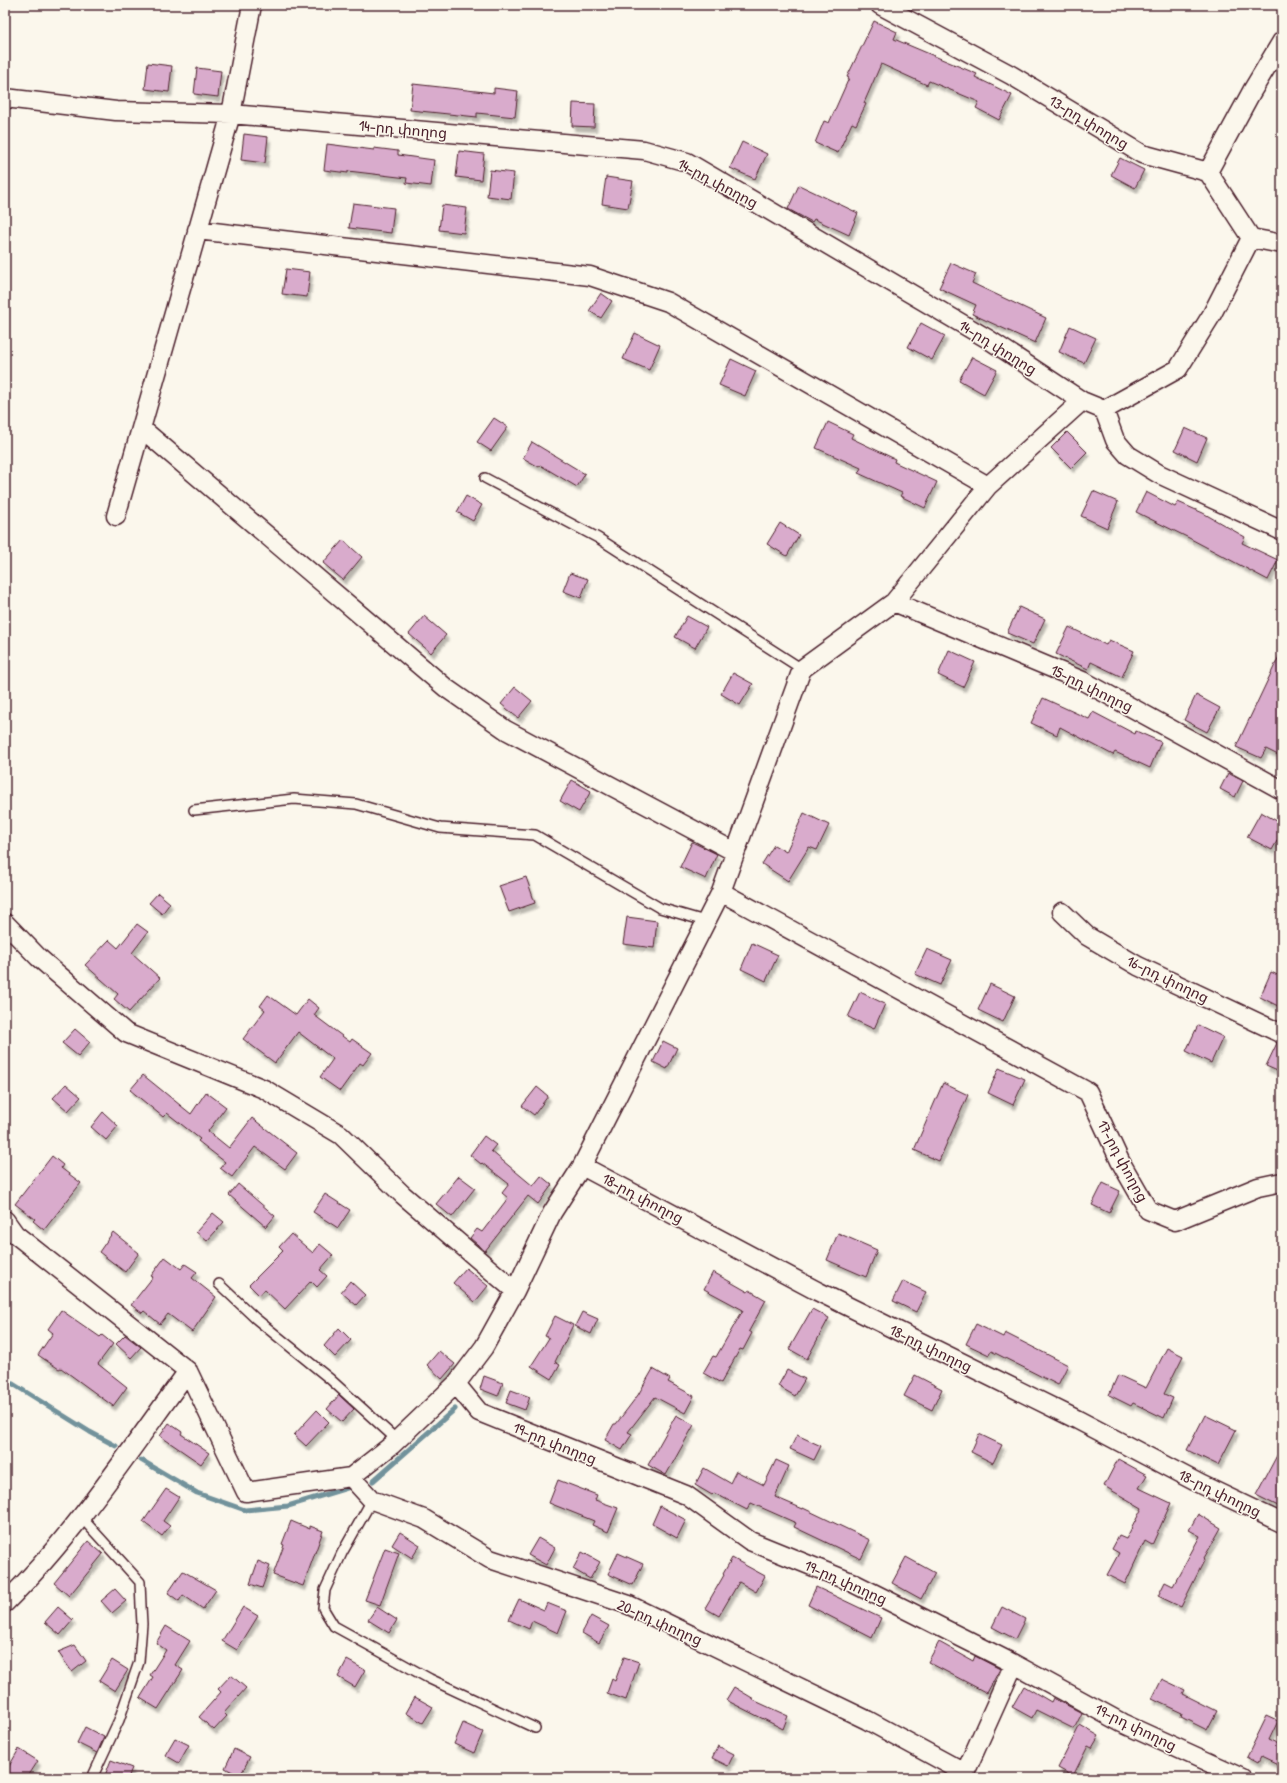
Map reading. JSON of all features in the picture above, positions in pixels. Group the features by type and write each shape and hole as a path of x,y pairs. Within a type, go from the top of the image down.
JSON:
{"street":[{"path":"116,516 231,114 252,5"},
{"name":"13-րդ փողոց","path":"880,5 1011,74 1142,154 1208,172"},
{"path":"1282,41 1252,91 1208,172 1252,238 1282,244"},
{"name":"14-րդ փողոց","path":"5,98 116,111 231,114 644,150 687,162 988,339 1082,401 1104,410"},
{"path":"198,230 590,276 668,302 988,486"},
{"path":"1252,238 1211,316 1178,369 1104,410 1115,440 1128,455 1159,474 1282,531"},
{"path":"5,1220 15,1234 188,1371 246,1492 351,1477 397,1440 456,1384 484,1347 515,1291 552,1213 582,1166 721,892 802,670 894,602 988,486 1082,401"},
{"path":"141,428 446,688 506,730 735,852"},
{"name":"15-րդ փողոց","path":"894,602 1086,682 1282,790"},
{"name":"17-րդ փողոց","path":"721,892 1088,1092 1120,1161 1148,1210 1175,1221 1258,1187 1282,1182"},
{"name":"16-րդ փողոց","path":"1062,912 1087,936 1138,966 1282,1034"},
{"path":"5,923 38,957 126,1033 264,1089 341,1135 403,1195 515,1291"},
{"name":"18-րդ փողոց","path":"582,1166 824,1294 1078,1420 1202,1485 1282,1523"},
{"path":"5,1603 81,1517 188,1371"},
{"name":"19-րդ փողոց","path":"456,1384 479,1412 686,1495 750,1541 851,1582 1014,1664 1122,1723 1243,1778"},
{"name":"20-րդ փողոց","path":"351,1477 372,1500 424,1519 490,1559 629,1605 867,1720 964,1775"},
{"path":"964,1775 1014,1664"}],"lane":[{"path":"485,478 598,538 802,670"},
{"path":"194,810 294,799 356,804 440,828 535,835 660,908 706,922"},
{"path":"219,1284 255,1318 330,1379 397,1440"},
{"path":"372,1500 342,1553 325,1590 323,1608 334,1626 430,1679 535,1728"},
{"path":"81,1517 140,1582 142,1624 139,1662 119,1720 92,1778"}],"building":[{"path":"874,21 897,32 894,39 977,74 975,77 1012,95 999,120 976,108 979,102 929,81 927,85 881,64 864,103 866,104 856,125 852,123 838,153 815,143 824,121 829,123 849,78 847,77"},
{"path":"148,63 172,66 169,92 145,89"},
{"path":"197,68 221,71 218,97 194,94"},
{"path":"413,84 494,93 494,88 518,91 515,117 477,113 477,117 410,110"},
{"path":"573,103 595,104 594,127 572,126"},
{"path":"244,134 268,137 265,163 241,160"},
{"path":"742,142 767,154 755,179 730,168"},
{"path":"327,144 374,150 374,148 398,151 398,155 434,160 431,186 406,183 407,178 348,171 348,173 324,170"},
{"path":"459,151 484,154 481,180 456,177"},
{"path":"1120,158 1144,170 1135,188 1111,175"},
{"path":"490,170 514,173 511,199 487,196"},
{"path":"606,177 633,181 628,208 602,204"},
{"path":"799,185 858,213 849,235 814,219 812,222 788,209"},
{"path":"353,203 394,208 391,233 349,228"},
{"path":"442,205 467,208 464,233 439,230"},
{"path":"951,263 976,274 972,283 1046,318 1035,343 972,314 976,305 939,288"},
{"path":"286,269 310,272 307,297 282,294"},
{"path":"601,293 612,301 601,318 589,311"},
{"path":"921,323 945,336 932,360 908,347"},
{"path":"1070,326 1096,338 1084,363 1059,352"},
{"path":"635,333 660,345 649,370 623,359"},
{"path":"972,357 997,370 984,394 959,380"},
{"path":"731,359 756,371 745,396 719,385"},
{"path":"494,418 508,427 491,451 477,442"},
{"path":"828,422 853,434 851,438 895,459 894,462 937,482 925,508 900,496 902,493 858,473 861,468 816,448"},
{"path":"1185,428 1207,438 1197,461 1175,450"},
{"path":"1067,432 1087,452 1071,468 1051,448"},
{"path":"532,442 585,474 577,487 540,465 539,467 523,458"},
{"path":"1093,491 1118,502 1107,528 1081,516"},
{"path":"1146,492 1175,507 1178,502 1203,513 1245,537 1242,543 1278,560 1268,580 1136,512"},
{"path":"466,496 482,505 473,521 457,512"},
{"path":"780,523 799,535 787,556 767,544"},
{"path":"343,540 362,557 343,580 323,563"},
{"path":"570,573 588,579 581,598 563,591"},
{"path":"1019,607 1045,619 1033,644 1007,633"},
{"path":"424,616 446,635 431,653 409,634"},
{"path":"687,616 707,627 695,648 675,637"},
{"path":"1069,627 1106,645 1109,640 1134,651 1122,677 1091,662 1088,669 1056,654"},
{"path":"949,650 975,662 963,687 938,675"},
{"path":"1282,650 1282,757 1266,749 1261,758 1236,747"},
{"path":"733,673 753,684 740,705 721,694"},
{"path":"515,687 532,701 518,718 501,704"},
{"path":"1196,695 1220,708 1207,732 1184,720"},
{"path":"1043,698 1089,719 1093,712 1135,734 1136,731 1161,742 1150,768 1115,752 1113,755 1060,727 1057,735 1031,723"},
{"path":"1228,773 1243,781 1235,797 1220,789"},
{"path":"572,780 591,791 579,812 560,801"},
{"path":"1261,812 1282,824 1282,832 1272,850 1247,837"},
{"path":"804,813 829,825 817,850 809,847 788,881 762,864 774,845 786,852"},
{"path":"692,842 717,854 706,879 680,867"},
{"path":"526,877 535,903 509,912 499,886"},
{"path":"158,893 170,903 162,914 149,903"},
{"path":"627,917 657,921 654,948 623,944"},
{"path":"137,924 148,932 132,953 160,978 129,1012 114,999 118,994 85,965 109,940 118,948"},
{"path":"752,943 778,955 766,981 741,969"},
{"path":"927,949 952,960 940,985 915,974"},
{"path":"1271,972 1282,977 1282,1008 1260,997"},
{"path":"990,984 1015,996 1003,1022 978,1010"},
{"path":"860,992 885,1004 874,1029 848,1017"},
{"path":"268,995 296,1015 308,999 319,1008 314,1015 350,1042 352,1039 372,1053 363,1065 360,1063 340,1091 320,1077 333,1059 298,1032 275,1063 243,1039 265,1010 260,1006"},
{"path":"1198,1025 1223,1037 1211,1063 1186,1051"},
{"path":"75,1029 90,1042 78,1056 62,1043"},
{"path":"663,1041 677,1048 667,1069 653,1062"},
{"path":"1277,1043 1282,1044 1282,1073 1266,1066"},
{"path":"999,1068 1025,1079 1013,1105 988,1093"},
{"path":"143,1075 191,1114 206,1092 226,1107 208,1131 229,1148 252,1118 297,1153 285,1169 255,1147 232,1177 220,1168 225,1162 198,1141 200,1139 167,1113 163,1117 130,1090"},
{"path":"943,1083 968,1095 939,1161 914,1150"},
{"path":"66,1084 81,1097 68,1111 53,1098"},
{"path":"537,1087 548,1096 534,1115 522,1106"},
{"path":"103,1112 118,1126 106,1140 91,1127"},
{"path":"484,1136 496,1145 491,1151 533,1186 541,1176 552,1185 538,1204 528,1196 485,1251 470,1238 477,1229 482,1232 508,1198 502,1193 509,1184 470,1155"},
{"path":"52,1156 63,1165 61,1168 81,1183 44,1230 33,1221 35,1219 15,1204"},
{"path":"459,1176 475,1188 452,1217 436,1204"},
{"path":"1103,1183 1120,1191 1109,1213 1092,1205"},
{"path":"238,1184 275,1216 266,1227 229,1195"},
{"path":"325,1194 350,1210 338,1228 313,1212"},
{"path":"213,1213 224,1222 207,1241 196,1232"},
{"path":"113,1232 139,1253 125,1272 99,1252"},
{"path":"838,1233 877,1250 866,1277 827,1260"},
{"path":"291,1234 313,1253 320,1244 333,1255 320,1270 327,1276 317,1287 311,1281 285,1309 265,1290 259,1295 249,1285 283,1251 279,1247"},
{"path":"165,1257 181,1269 185,1264 197,1272 192,1278 216,1297 192,1332 168,1314 160,1324 144,1311 142,1313 131,1305 153,1277 151,1276"},
{"path":"466,1268 488,1286 475,1302 453,1283"},
{"path":"713,1272 748,1292 749,1290 766,1300 749,1331 752,1333 743,1350 740,1349 721,1383 703,1373 713,1356 716,1357 743,1310 704,1289"},
{"path":"350,1281 365,1295 356,1305 341,1292"},
{"path":"903,1281 926,1292 916,1312 893,1301"},
{"path":"812,1309 829,1318 807,1359 789,1349"},
{"path":"61,1310 100,1337 102,1335 113,1344 98,1364 127,1387 113,1406 61,1368 59,1369 38,1355 53,1333 48,1329"},
{"path":"582,1312 598,1319 591,1334 575,1326"},
{"path":"555,1316 573,1325 555,1362 560,1365 552,1379 531,1366 549,1338 545,1336"},
{"path":"976,1324 1003,1337 1005,1333 1068,1365 1058,1385 991,1351 989,1355 966,1344"},
{"path":"339,1328 351,1340 335,1357 324,1346"},
{"path":"125,1335 141,1347 131,1358 116,1344"},
{"path":"1167,1348 1183,1356 1164,1394 1173,1398 1164,1418 1133,1403 1131,1406 1109,1395 1118,1375 1146,1388"},
{"path":"439,1351 455,1364 442,1379 427,1365"},
{"path":"653,1369 670,1379 668,1382 694,1396 685,1413 655,1397 628,1432 632,1434 622,1450 605,1440 614,1424 616,1424 638,1395"},
{"path":"787,1370 805,1379 795,1396 778,1386"},
{"path":"915,1375 942,1389 932,1410 904,1396"},
{"path":"484,1376 503,1383 498,1396 480,1389"},
{"path":"511,1390 530,1397 525,1410 506,1403"},
{"path":"339,1395 354,1409 342,1422 327,1409"},
{"path":"317,1410 329,1422 306,1446 294,1435"},
{"path":"676,1415 694,1425 666,1475 648,1465"},
{"path":"1205,1415 1236,1430 1218,1465 1187,1450"},
{"path":"169,1423 182,1432 181,1434 209,1453 201,1464 160,1436"},
{"path":"979,1434 1002,1445 993,1463 971,1452"},
{"path":"797,1435 821,1446 814,1460 790,1449"},
{"path":"1282,1446 1282,1508 1256,1495"},
{"path":"1118,1459 1147,1475 1139,1488 1171,1503 1152,1545 1145,1541 1125,1584 1107,1575 1119,1553 1112,1549 1119,1536 1126,1539 1142,1508 1104,1486"},
{"path":"776,1460 789,1466 775,1497 803,1508 870,1540 861,1559 794,1527 796,1523 751,1503 747,1510 714,1493 712,1495 695,1485 704,1468 730,1483 736,1471 764,1485"},
{"path":"558,1480 597,1495 595,1500 618,1508 608,1532 592,1525 594,1521 549,1503"},
{"path":"166,1489 179,1497 163,1521 170,1526 162,1536 143,1522"},
{"path":"660,1506 686,1520 677,1538 652,1524"},
{"path":"1198,1514 1221,1528 1204,1558 1205,1559 1181,1607 1158,1596 1165,1582 1173,1586 1200,1536 1189,1530"},
{"path":"291,1521 310,1529 310,1526 323,1531 303,1586 273,1575 284,1545 282,1544"},
{"path":"400,1532 420,1545 412,1558 392,1545"},
{"path":"538,1538 555,1548 546,1565 528,1555"},
{"path":"88,1541 103,1554 69,1596 54,1583"},
{"path":"385,1548 399,1553 380,1605 365,1600"},
{"path":"582,1552 600,1562 590,1579 573,1569"},
{"path":"618,1553 643,1564 633,1585 608,1574"},
{"path":"906,1557 935,1573 921,1599 892,1583"},
{"path":"732,1558 765,1576 756,1592 739,1582 719,1616 705,1608"},
{"path":"258,1561 270,1566 262,1588 250,1584"},
{"path":"183,1571 216,1590 203,1609 183,1595 179,1601 168,1593"},
{"path":"816,1587 881,1618 872,1638 808,1605"},
{"path":"115,1589 126,1601 112,1613 101,1601"},
{"path":"519,1599 544,1610 547,1603 567,1611 558,1633 532,1621 529,1629 509,1620"},
{"path":"58,1607 73,1620 60,1635 45,1622"},
{"path":"243,1607 258,1616 237,1650 222,1641"},
{"path":"377,1607 397,1620 389,1633 368,1620"},
{"path":"1002,1607 1025,1619 1015,1639 992,1627"},
{"path":"591,1616 609,1626 599,1643 582,1633"},
{"path":"166,1626 190,1641 175,1665 183,1670 158,1709 140,1698 153,1677 150,1675 166,1650 156,1643"},
{"path":"939,1642 973,1661 975,1656 1000,1669 987,1693 928,1662"},
{"path":"75,1645 86,1661 72,1672 58,1652"},
{"path":"624,1657 639,1662 626,1700 607,1693 612,1679 615,1681"},
{"path":"112,1660 128,1670 115,1691 99,1681"},
{"path":"347,1660 365,1670 355,1687 338,1677"},
{"path":"231,1675 246,1688 224,1713 227,1716 214,1730 199,1717 221,1692 218,1689"},
{"path":"1162,1679 1185,1690 1183,1694 1217,1711 1207,1730 1181,1717 1182,1713 1152,1699"},
{"path":"1024,1686 1051,1702 1053,1698 1082,1713 1074,1729 1036,1710 1032,1718 1012,1707"},
{"path":"734,1687 754,1699 753,1700 788,1716 783,1729 726,1700"},
{"path":"415,1697 433,1707 423,1723 406,1713"},
{"path":"1267,1716 1278,1721 1269,1740 1282,1746 1282,1767 1261,1757 1258,1763 1247,1757"},
{"path":"463,1723 483,1732 474,1753 454,1744"},
{"path":"1080,1725 1099,1736 1092,1748 1088,1746 1073,1776 1058,1768"},
{"path":"85,1727 104,1737 97,1753 77,1743"},
{"path":"175,1738 189,1745 179,1763 165,1755"},
{"path":"718,1746 734,1754 728,1766 712,1758"},
{"path":"19,1749 38,1761 27,1778 13,1778 5,1773"},
{"path":"234,1749 250,1757 240,1776 225,1768"},
{"path":"111,1760 132,1768 128,1778 104,1778"}],"waterway":[{"path":"5,1379 90,1432 116,1446"},
{"path":"373,1481 455,1409"},
{"path":"141,1460 197,1493 245,1510 288,1506 347,1488"}]}
